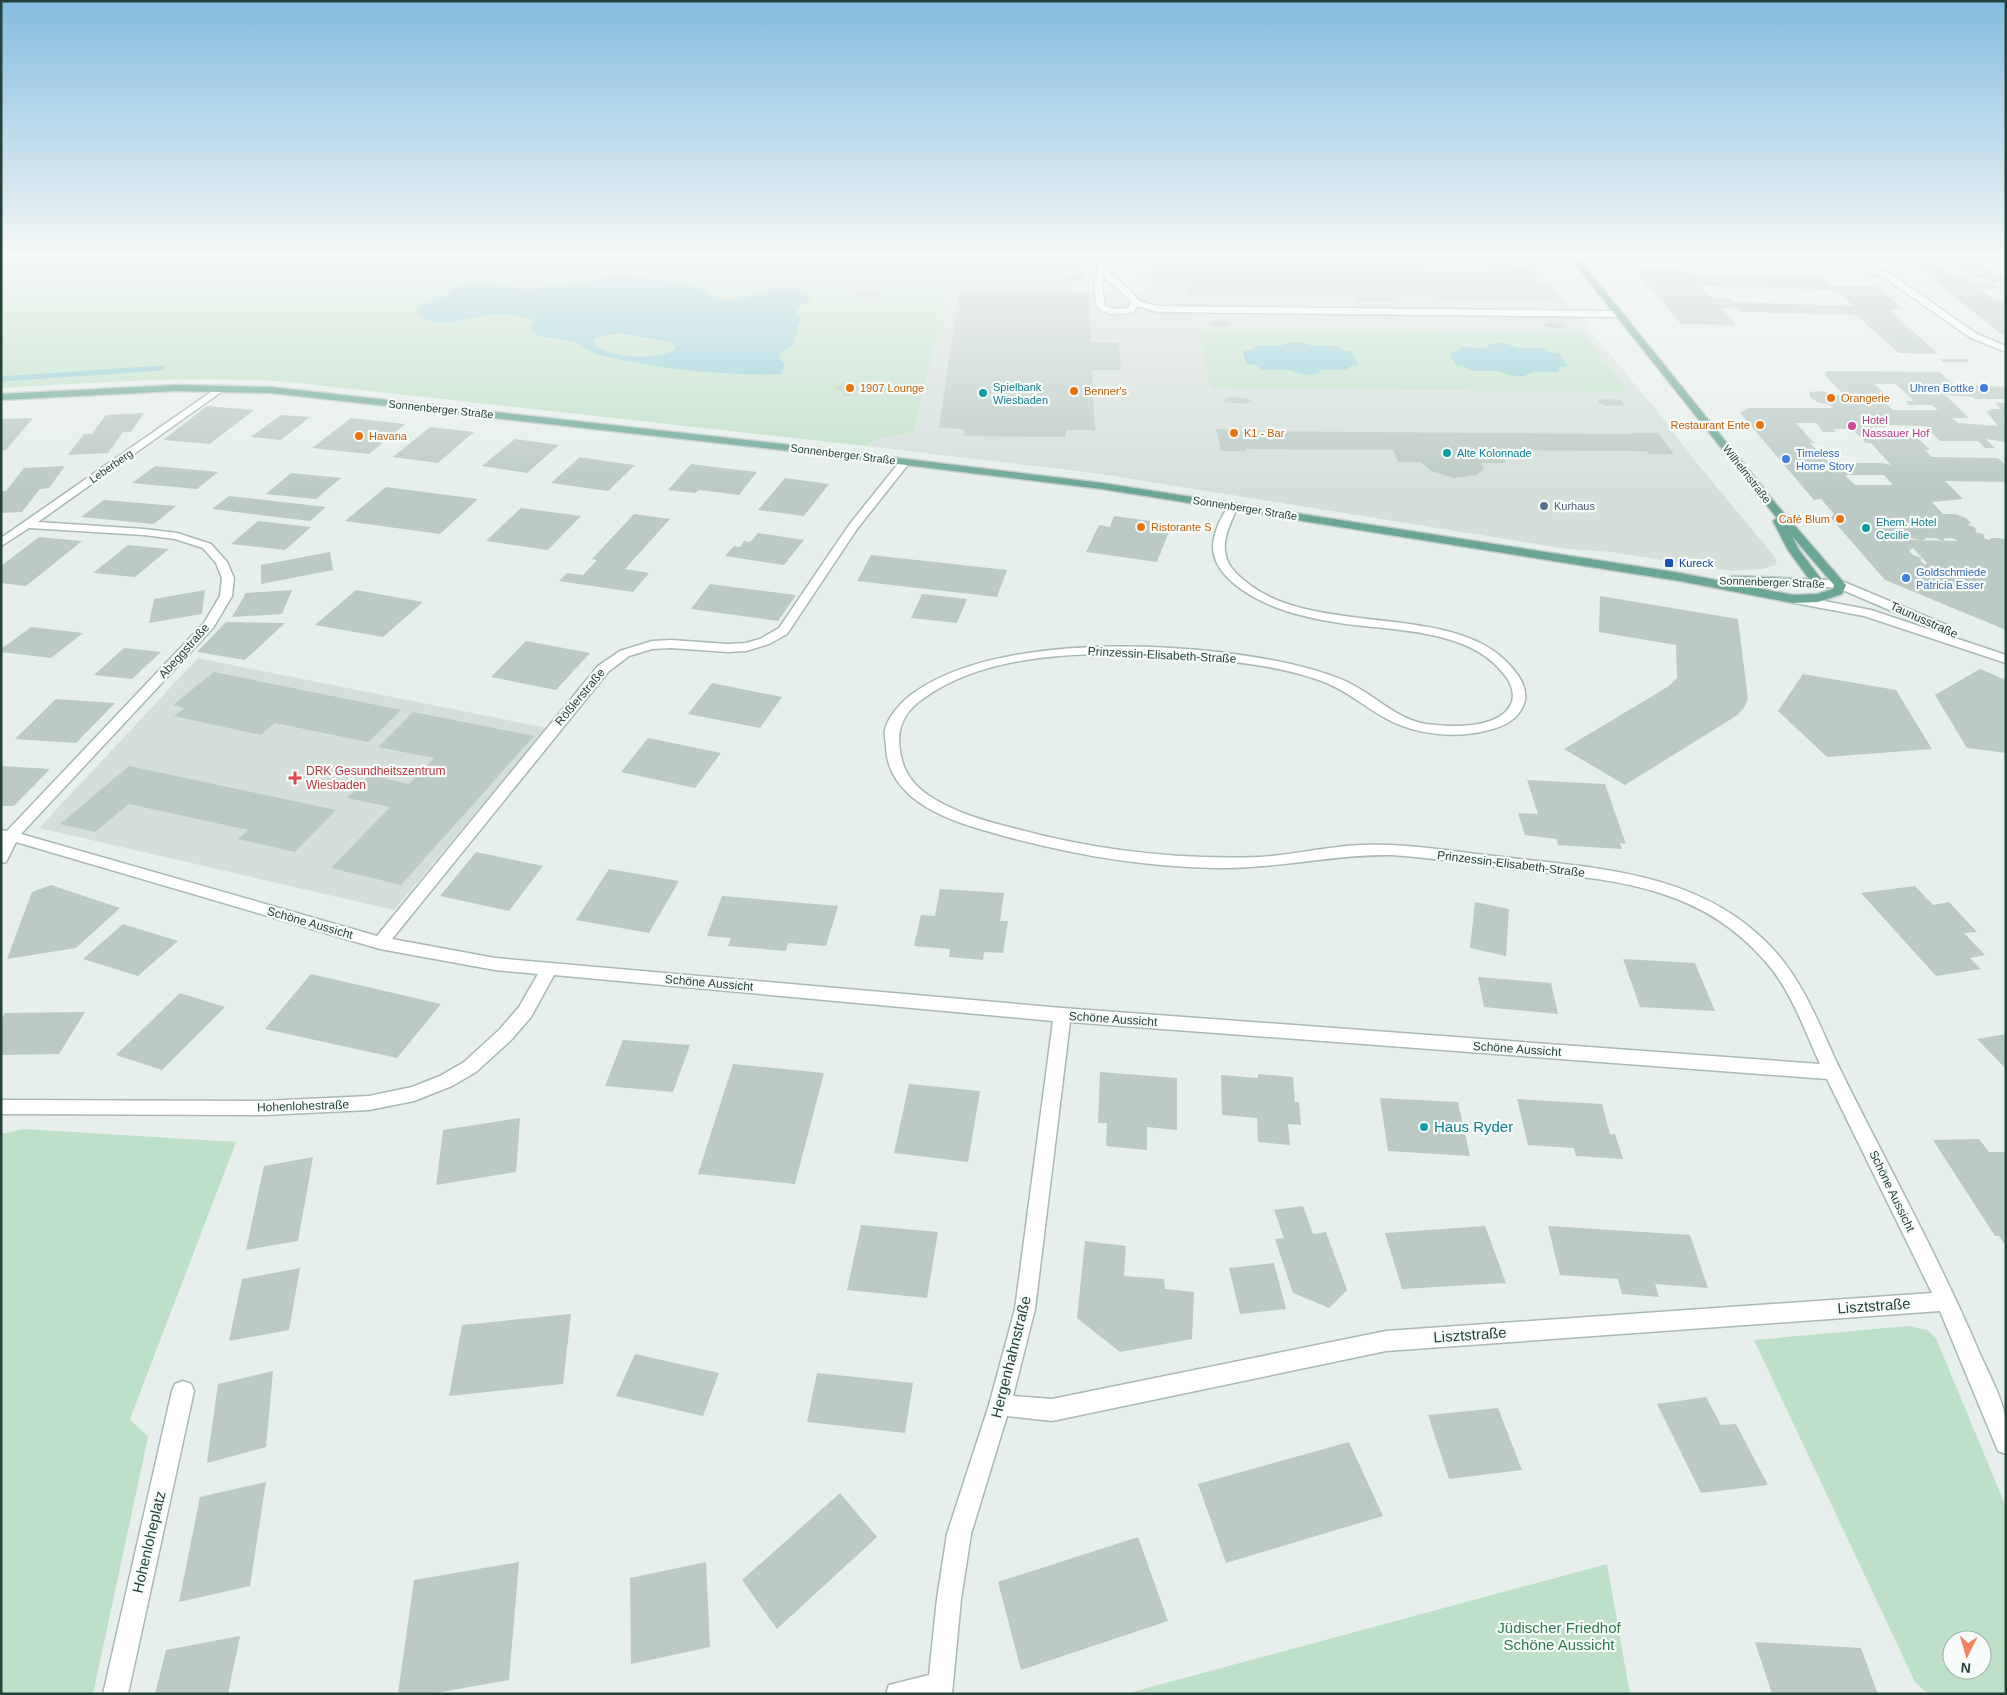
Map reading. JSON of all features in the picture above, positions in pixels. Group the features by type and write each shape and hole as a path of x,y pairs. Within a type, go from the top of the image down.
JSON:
{"main road":[{"name":"Wilhelmstraße","path":"1633,333 1772,506 1809,547 1836,590"},
{"name":"Sonnenberger Straße","path":"1,397 163,388 221,388 314,395 1102,486 1680,577 1792,599 1818,598 1836,590"},
{"name":"Wilhelmstraße","path":"1772,506 1785,534 1818,583"},
{"name":"Sonnenberger Straße","path":"1680,577 1818,583"}],"street":[{"path":"1970,333 2006,349"},
{"name":"Leberberg","path":"1,543 221,388"},
{"name":"Rößlerstraße","path":"380,943 603,669 617,658 634,650 653,646 735,649 754,647 770,642 784,631 853,527 906,462"},
{"name":"Prinzessin-Elisabeth-Straße","path":"1233,506 1219,541 1219,551 1228,572 1249,590 1262,598 1294,610 1446,635 1477,646 1502,663 1514,678 1519,694 1514,709 1508,716 1487,726 1454,730 1436,729 1406,723 1334,681 1285,666 1221,657 1117,650 1063,651 1037,654 990,664 954,675 929,686 914,696 899,715 891,735 891,750 894,763 910,787 938,807 955,816 1056,843 1125,855 1168,859 1254,862 1351,851 1400,850 1591,873 1640,882 1688,895 1728,919 1763,946 1797,993 1833,1072"},
{"name":"Abeggstraße","path":"1,858 6,836 209,625 226,596 228,578 221,562 207,546 178,536 144,532 28,525"},
{"name":"Wilhelmstraße","path":"1818,583 1905,624"},
{"name":"Taunusstraße","path":"1836,590 1918,617 2006,658"},
{"name":"Sonnenberger Straße","path":"1792,599 1859,612 1905,624"},
{"name":"Taunusstraße","path":"1905,624 2006,658"},
{"name":"Schöne Aussicht","path":"6,836 380,943 439,956 495,964 1062,1015 1833,1072 1946,1301 2006,1443"},
{"name":"Hohenlohestraße","path":"1,1107 265,1108 369,1103 414,1094 446,1081 470,1067 505,1035 526,1012 550,968"},
{"name":"Hergenhahnstraße","path":"939,1690 949,1599 959,1534 1000,1405 1025,1309 1062,1015"},
{"name":"Lisztstraße","path":"1000,1405 1052,1410 1386,1341 1946,1301"},
{"name":"Hohenloheplatz","path":"115,1694 183,1391"},
{"path":"898,1694 939,1690"}],"shaded area":[{"path":"937,333 1592,333 1775,557 1777,563 1774,566 1761,569 1731,571 1611,552 1568,549 1095,473 866,446 876,439 914,432"},
{"name":"DRK Gesundheitszentrum Wiesbaden","path":"198,658 547,728 394,910 39,828"}],"green space":[{"path":"1,333 937,333 914,432 876,439 866,446 288,382 216,379 1,388"},
{"path":"1199,333 1584,333 1627,392 1211,388"},
{"path":"24,1129 236,1142 130,1419 148,1437 93,1694 1,1694 1,1134"},
{"path":"1908,1326 1927,1330 1936,1338 2006,1507 2006,1694 1928,1694 1915,1682 1754,1340"},
{"name":"Jüdischer Friedhof Schöne Aussicht","path":"1607,1564 1630,1694 1125,1694"}],"water":[{"path":"619,333 595,338 593,345 611,353 646,357 657,356 675,349 673,343 620,333 796,333 792,346 779,354 785,364 781,374 712,373 644,364 599,355 572,341 535,334"},
{"path":"1290,342 1300,342 1313,346 1338,346 1342,350 1352,352 1358,365 1351,366 1347,370 1322,370 1317,374 1306,375 1288,370 1262,370 1256,365 1246,364 1243,351 1253,350 1256,346 1280,346"},
{"path":"1504,343 1518,348 1543,348 1548,352 1559,353 1568,366 1559,368 1559,372 1533,372 1524,376 1513,376 1499,371 1473,371 1456,365 1449,353 1459,351 1460,347 1485,348 1489,344"}],"building":[{"path":"953,333 1091,333 1091,342 1119,343 1121,370 1092,370 1095,430 1066,430 1066,437 964,436 965,429 939,428"},
{"path":"1876,333 1915,333 1938,354 1899,353"},
{"path":"1939,359 1967,359 1970,362 1943,362"},
{"path":"1827,371 1939,372 1953,384 2006,387 2006,399 1975,399 1973,397 1945,395 1969,418 1952,418 1958,423 1998,426 1986,411 1992,411 1989,409 2001,409 1996,403 2006,403 2006,442 1986,439 1995,448 1985,448 1978,441 1940,441 1925,426 1885,425 1887,427 1871,427 1881,437 1917,437 1930,450 1925,450 1932,457 1998,458 2006,465 2006,482 1945,481 1963,499 1932,502 1943,514 1955,514 1966,518 1971,523 1968,525 1974,527 1977,530 1975,530 1976,532 1983,534 1985,536 1983,538 2006,540 2006,630 1885,580 1831,518 1834,514 1821,499 1814,500 1740,413 1749,408 1833,408 1830,405 1817,402 1809,396 1810,392 1820,391 1846,397 1825,375","holes":["1875,384 1896,384 1914,401 1906,401 1909,405 1931,405 1938,410 1893,410 1878,396 1887,396","1915,384 1930,384 1941,395 1927,394","1796,423 1816,423 1823,432 1836,432 1833,429 1852,429 1866,443 1871,443 1891,465 1882,463 1829,463 1825,458 1834,458 1826,450 1817,450 1810,443 1814,443","1845,475 1884,475 1893,485 1855,485","1926,538 1936,538 1942,541 1924,540","1945,538 1952,538 1958,541 1943,541","1913,548 1927,563 1925,565 1920,560 1922,558 1913,555 1909,551"]},
{"path":"835,386 865,386 864,390 852,392 851,396 843,396 844,392 834,389"},
{"path":"1230,397 1248,398 1251,401 1244,404 1225,402 1224,399"},
{"path":"1599,400 1621,400 1625,405 1607,406 1598,403"},
{"path":"207,406 254,410 210,444 163,440"},
{"path":"144,413 131,432 123,432 108,453 68,455 84,434 92,434 106,415"},
{"path":"281,415 310,417 281,440 251,437"},
{"path":"33,418 6,450 1,450 1,419"},
{"name":"Havana","path":"351,418 405,424 369,454 312,448"},
{"path":"430,427 474,432 438,463 393,457"},
{"name":"Alte Kolonnade","path":"1216,429 1240,431 1658,433 1674,454 1649,454 1647,451 1499,450 1506,463 1482,463 1483,470 1476,475 1454,478 1431,471 1421,462 1398,462 1393,450 1246,449 1246,451 1221,451"},
{"path":"515,439 559,445 527,473 482,466"},
{"path":"580,457 635,465 608,491 551,483"},
{"path":"691,464 757,472 739,495 699,490 695,493 668,490"},
{"path":"65,466 49,488 40,489 22,512 1,513 1,491 6,491 24,468"},
{"path":"155,466 218,472 197,489 132,483"},
{"path":"291,473 341,478 316,499 266,494"},
{"path":"785,478 829,484 804,516 758,510"},
{"path":"386,487 478,499 440,534 345,521"},
{"path":"229,496 326,507 310,521 212,509"},
{"path":"104,500 176,506 154,524 81,517"},
{"path":"521,508 581,516 548,550 486,541"},
{"path":"634,514 670,519 625,569 649,573 633,592 559,581 567,573 583,575 597,560 592,559"},
{"path":"1114,516 1172,524 1157,562 1086,552 1099,525 1110,527"},
{"path":"258,521 311,527 285,550 231,544"},
{"path":"758,533 804,540 784,565 725,556 734,546 740,547 744,541 750,542"},
{"path":"39,537 82,541 26,586 1,583 1,566"},
{"path":"128,545 169,549 135,577 93,573"},
{"path":"330,552 333,570 261,584 261,565"},
{"path":"871,555 1007,570 997,597 857,581"},
{"path":"710,584 796,595 778,621 691,609"},
{"path":"205,590 202,614 149,623 154,599"},
{"path":"292,590 282,614 232,617 246,593"},
{"path":"356,590 423,602 383,637 315,625"},
{"path":"922,594 967,599 957,623 911,618"},
{"path":"1600,596 1738,619 1748,699 1744,708 1736,716 1625,785 1564,749 1669,686 1677,678 1676,645 1599,632"},
{"path":"226,622 285,623 245,660 197,652"},
{"path":"31,627 83,633 51,658 1,652 1,649"},
{"path":"526,641 590,653 556,690 491,677"},
{"path":"124,648 161,652 132,679 94,675"},
{"path":"1980,669 2006,680 2006,753 1967,748 1935,695"},
{"path":"214,672 401,710 368,742 275,723 261,735 174,716 185,708 173,705"},
{"path":"1803,674 1896,690 1932,749 1827,757 1778,711"},
{"path":"712,683 782,697 760,728 688,714"},
{"path":"56,699 115,703 76,743 15,739"},
{"path":"413,712 534,736 401,885 331,868 390,807 347,798 370,775 409,784 434,758 378,747"},
{"path":"648,738 721,753 695,788 621,772"},
{"path":"1,766 50,769 14,806 1,806"},
{"path":"129,766 336,810 295,852 238,839 248,830 129,804 95,832 60,824"},
{"path":"1527,780 1605,784 1626,844 1620,843 1622,849 1558,845 1557,839 1525,835 1518,813 1538,814"},
{"path":"476,852 543,866 509,911 440,896"},
{"path":"609,869 679,881 649,933 576,920"},
{"path":"51,885 120,908 76,948 7,959 32,892"},
{"path":"1915,886 1933,905 1949,902 1977,932 1964,933 1985,955 1970,958 1981,969 1936,976 1861,893"},
{"path":"940,889 1004,893 1000,921 1008,921 1003,953 984,952 983,960 949,957 950,949 914,946 921,915 935,916"},
{"path":"722,896 838,906 826,946 788,943 786,951 728,946 731,938 707,936"},
{"path":"1475,902 1509,909 1506,956 1470,948"},
{"path":"123,924 178,941 138,976 83,959"},
{"path":"1623,959 1695,963 1715,1011 1640,1007"},
{"path":"311,974 441,1004 397,1058 265,1029"},
{"path":"1478,977 1551,983 1558,1014 1484,1007"},
{"path":"180,993 225,1007 162,1070 116,1055"},
{"path":"85,1012 59,1054 1,1055 1,1019 5,1013"},
{"path":"2006,1034 2006,1069 1977,1039"},
{"path":"623,1040 690,1045 673,1092 605,1086"},
{"path":"733,1064 824,1073 795,1184 698,1174"},
{"path":"1100,1072 1177,1078 1177,1130 1147,1127 1147,1150 1106,1146 1107,1123 1098,1123"},
{"path":"1258,1074 1293,1077 1295,1102 1299,1102 1301,1125 1288,1124 1290,1145 1258,1142 1257,1118 1222,1115 1221,1075 1258,1078"},
{"path":"909,1084 980,1091 968,1162 894,1153"},
{"name":"Haus Ryder","path":"1380,1098 1458,1102 1470,1156 1388,1151"},
{"path":"1517,1099 1602,1104 1610,1134 1615,1134 1623,1159 1576,1156 1574,1148 1528,1145"},
{"path":"520,1118 516,1172 436,1185 443,1130"},
{"path":"1979,1139 1989,1152 2006,1152 2006,1246 1999,1236 1995,1236 1933,1140"},
{"path":"313,1157 298,1241 246,1250 264,1166"},
{"path":"1303,1206 1313,1234 1326,1232 1347,1290 1329,1308 1293,1293 1275,1239 1284,1238 1274,1210"},
{"path":"861,1225 938,1232 927,1298 847,1290"},
{"path":"1485,1226 1506,1283 1402,1289 1385,1233"},
{"path":"1548,1226 1690,1235 1708,1288 1655,1284 1659,1297 1622,1294 1618,1279 1560,1275"},
{"path":"1085,1241 1126,1246 1124,1276 1164,1279 1165,1289 1194,1292 1192,1339 1120,1352 1077,1318"},
{"path":"1274,1263 1286,1309 1240,1314 1229,1268"},
{"path":"300,1268 289,1330 229,1341 242,1279"},
{"path":"571,1314 563,1384 449,1396 462,1325"},
{"path":"635,1354 719,1373 703,1416 616,1396"},
{"path":"273,1371 266,1447 207,1463 218,1384"},
{"path":"817,1373 913,1383 905,1433 807,1422"},
{"path":"1706,1397 1721,1425 1736,1424 1768,1485 1701,1493 1657,1404"},
{"path":"1498,1408 1522,1470 1449,1479 1428,1415"},
{"path":"1349,1442 1383,1516 1226,1563 1198,1484"},
{"path":"266,1482 250,1586 179,1602 200,1497"},
{"path":"840,1493 877,1537 777,1629 742,1580"},
{"path":"1138,1537 1168,1621 1021,1670 998,1582"},
{"path":"519,1562 509,1680 430,1694 398,1694 414,1580"},
{"path":"706,1562 710,1647 631,1664 630,1578"},
{"path":"240,1636 228,1694 155,1694 166,1650"},
{"path":"1755,1642 1861,1648 1878,1694 1772,1694"}],"waterway":[{"path":"1,379 162,368"}],"place":[{"name":"1907 Lounge","path":"850,388"},
{"name":"Uhren Bottke","path":"1984,388"},
{"name":"Benner's","path":"1074,391"},
{"name":"Spielbank Wiesbaden","path":"983,393"},
{"name":"Orangerie","path":"1831,398"},
{"name":"Restaurant Ente","path":"1760,425"},
{"name":"Hotel Nassauer Hof","path":"1852,426"},
{"name":"K1 - Bar","path":"1234,433"},
{"name":"Havana","path":"359,436"},
{"name":"Alte Kolonnade","path":"1447,453"},
{"name":"Timeless Home Story","path":"1786,459"},
{"name":"Kurhaus","path":"1544,506"},
{"name":"Café Blum","path":"1840,519"},
{"name":"Ristorante S","path":"1141,527"},
{"name":"Ehem. Hotel Cecilie","path":"1866,528"},
{"name":"Kureck","path":"1669,563"},
{"name":"Goldschmiede Patricia Esser","path":"1906,578"},
{"name":"DRK Gesundheitszentrum Wiesbaden","path":"295,778"},
{"name":"Haus Ryder","path":"1424,1127"}]}
